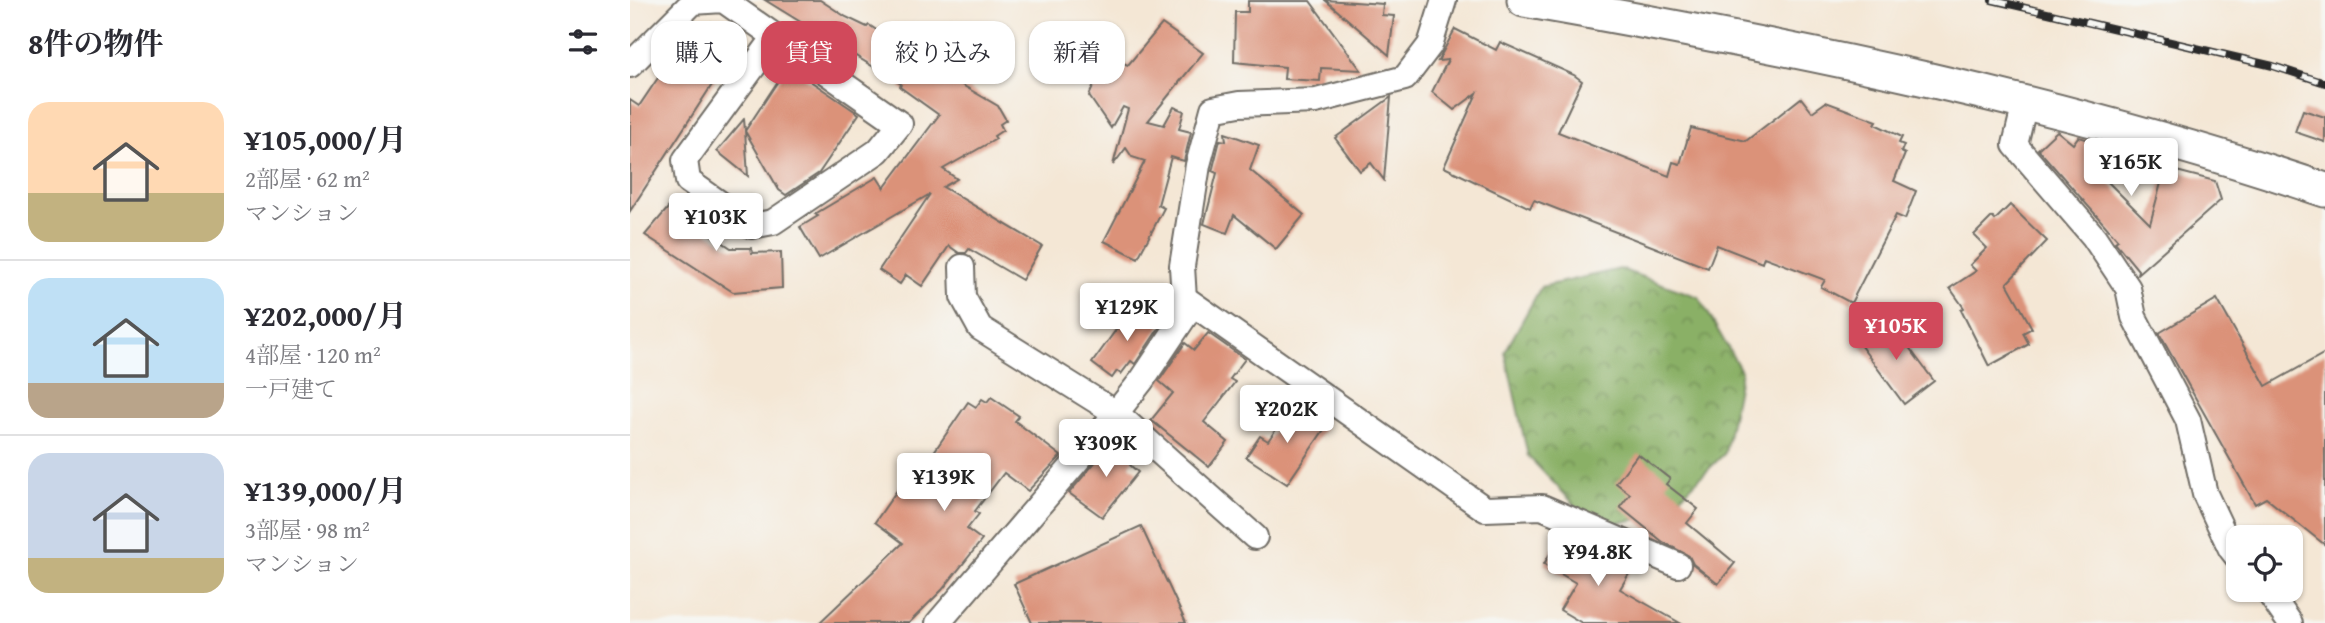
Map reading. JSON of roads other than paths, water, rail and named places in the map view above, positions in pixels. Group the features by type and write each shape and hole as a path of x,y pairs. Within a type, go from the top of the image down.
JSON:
{"street":[{"path":"938,623 1116,413 1185,316 1182,266 1198,166 1213,109 1239,104 1316,101 1405,79 1430,45 1444,0"},
{"path":"1524,0 1748,39 2025,103 2254,166 2325,190"},
{"path":"630,65 693,2 723,1 761,27"},
{"path":"775,37 900,124 877,151 773,222 752,226 688,181 685,160 775,37"},
{"path":"2025,103 2015,145 2094,237 2128,288 2134,317 2188,420 2205,494 2226,539"},
{"path":"962,267 963,297 979,328 1116,413 1255,537"},
{"path":"1184,297 1485,509 1542,507 1678,565"},
{"path":"2275,602 2290,623"}],"railway":[{"path":"1992,0 2273,66 2325,83"}]}
